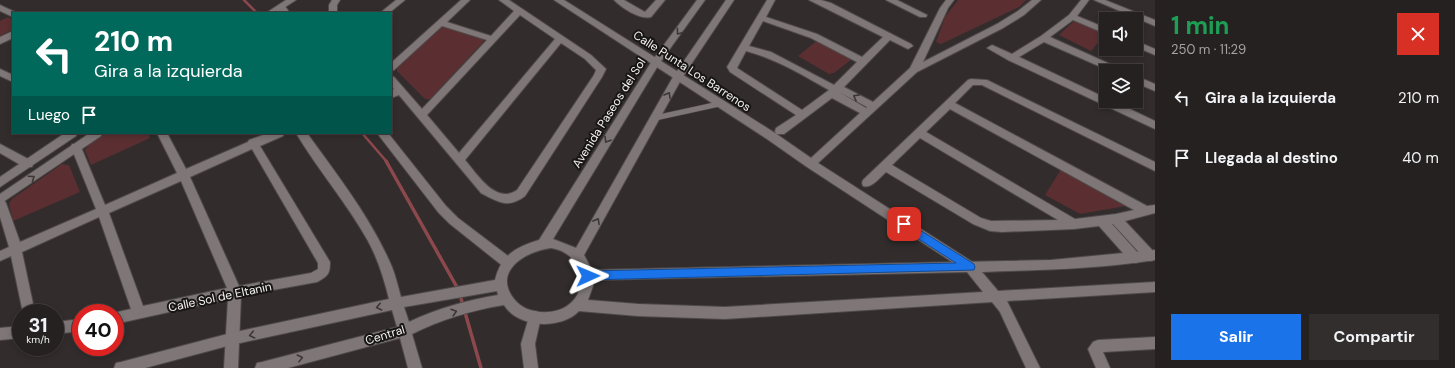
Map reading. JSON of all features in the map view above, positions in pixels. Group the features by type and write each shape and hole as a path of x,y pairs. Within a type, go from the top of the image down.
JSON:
{"street":[{"path":"271,12 284,10 292,0"},
{"path":"333,12 333,5 336,0"},
{"path":"385,12 401,0"},
{"path":"392,67 466,0"},
{"path":"392,80 485,190 499,198 507,200 515,198 522,193 599,76 601,70 592,60 503,0"},
{"name":"Calle Punta Los Barrenos","path":"558,0 771,136 811,164 970,267 1005,308 1033,368"},
{"path":"618,0 643,15 648,15 661,0"},
{"name":"Avenida Paseos del Sol","path":"543,244 656,63 702,0"},
{"path":"578,255 678,77 730,0"},
{"path":"771,0 732,66 735,73 802,114"},
{"path":"813,0 828,4 908,46"},
{"path":"890,0 900,2 923,15"},
{"path":"914,70 944,8 950,0"},
{"path":"811,164 914,70 1000,26 1021,13 1037,0"},
{"path":"1011,58 1044,38 1072,17 1085,0"},
{"path":"1098,0 1155,23"},
{"path":"0,8 11,13"},
{"path":"422,115 519,11"},
{"path":"0,17 11,13"},
{"path":"1072,17 1099,29"},
{"path":"761,18 785,24 817,36 864,62"},
{"path":"441,23 492,39"},
{"path":"0,41 12,35"},
{"path":"780,131 835,90 889,36"},
{"path":"1044,38 1102,64"},
{"path":"460,159 560,39"},
{"path":"1143,47 1155,52"},
{"path":"744,48 768,54 785,62 870,110"},
{"path":"992,48 1155,125"},
{"path":"0,72 12,78"},
{"path":"867,183 971,82 984,82 1155,167"},
{"path":"1143,82 1155,88"},
{"path":"392,94 400,90"},
{"path":"949,104 1151,210"},
{"path":"919,133 1074,224"},
{"path":"0,183 71,134"},
{"path":"27,304 15,249 0,202 96,134"},
{"path":"162,134 235,292 231,339 231,368"},
{"path":"0,256 182,174 276,134"},
{"path":"302,134 346,196 373,240 386,269 415,368"},
{"path":"383,134 450,217 470,235 508,263"},
{"name":"Calle Sol de Eltanin","path":"124,316 235,292 313,278 324,272 324,262 253,143"},
{"path":"76,147 102,210 139,314"},
{"path":"0,148 28,164"},
{"path":"885,166 977,221 990,226 1002,228 1102,221 1151,210"},
{"path":"1116,219 1152,256"},
{"path":"1102,221 1135,258"},
{"path":"543,244 558,245 572,250 578,255 583,261 588,276 586,291 577,305 562,315 535,318 518,311 507,299 502,284 505,269 508,263 520,251 527,247 543,244"},
{"path":"588,276 1051,265 1152,256"},
{"path":"121,368 231,339 397,303 417,301 502,284"},
{"path":"577,305 638,310 725,313 1155,287"},
{"name":"Central","path":"262,368 404,331 425,321 483,303 507,299"},
{"path":"531,368 528,344 535,318"},
{"path":"0,334 12,333"},
{"path":"1103,368 1095,349 1098,346 1155,343"}],"lane":[{"path":"655,118 719,104"}],"shaded area":[{"path":"958,0 1026,0 1019,7 941,44 936,42 945,17"},
{"path":"8,17 12,19 12,30 0,36 0,21"},
{"path":"1073,22 1076,22 1099,30 1099,41 1091,51 1059,35"},
{"path":"442,27 447,27 483,38 484,41 430,99 425,99 397,71 397,68"},
{"path":"819,39 852,59 834,73 829,74 798,56"},
{"path":"105,134 148,134 150,138 91,165 85,150 89,145"},
{"path":"62,164 69,165 80,192 13,221 9,204 12,199"},
{"path":"1062,168 1125,202 1126,206 1080,214 1045,195"}],"waterway":[{"path":"244,0 256,12"},
{"path":"363,134 387,162"},
{"path":"386,161 458,289"},
{"path":"460,295 481,368"}],"route":[{"path":"588,276 970,267 904,224"}]}
